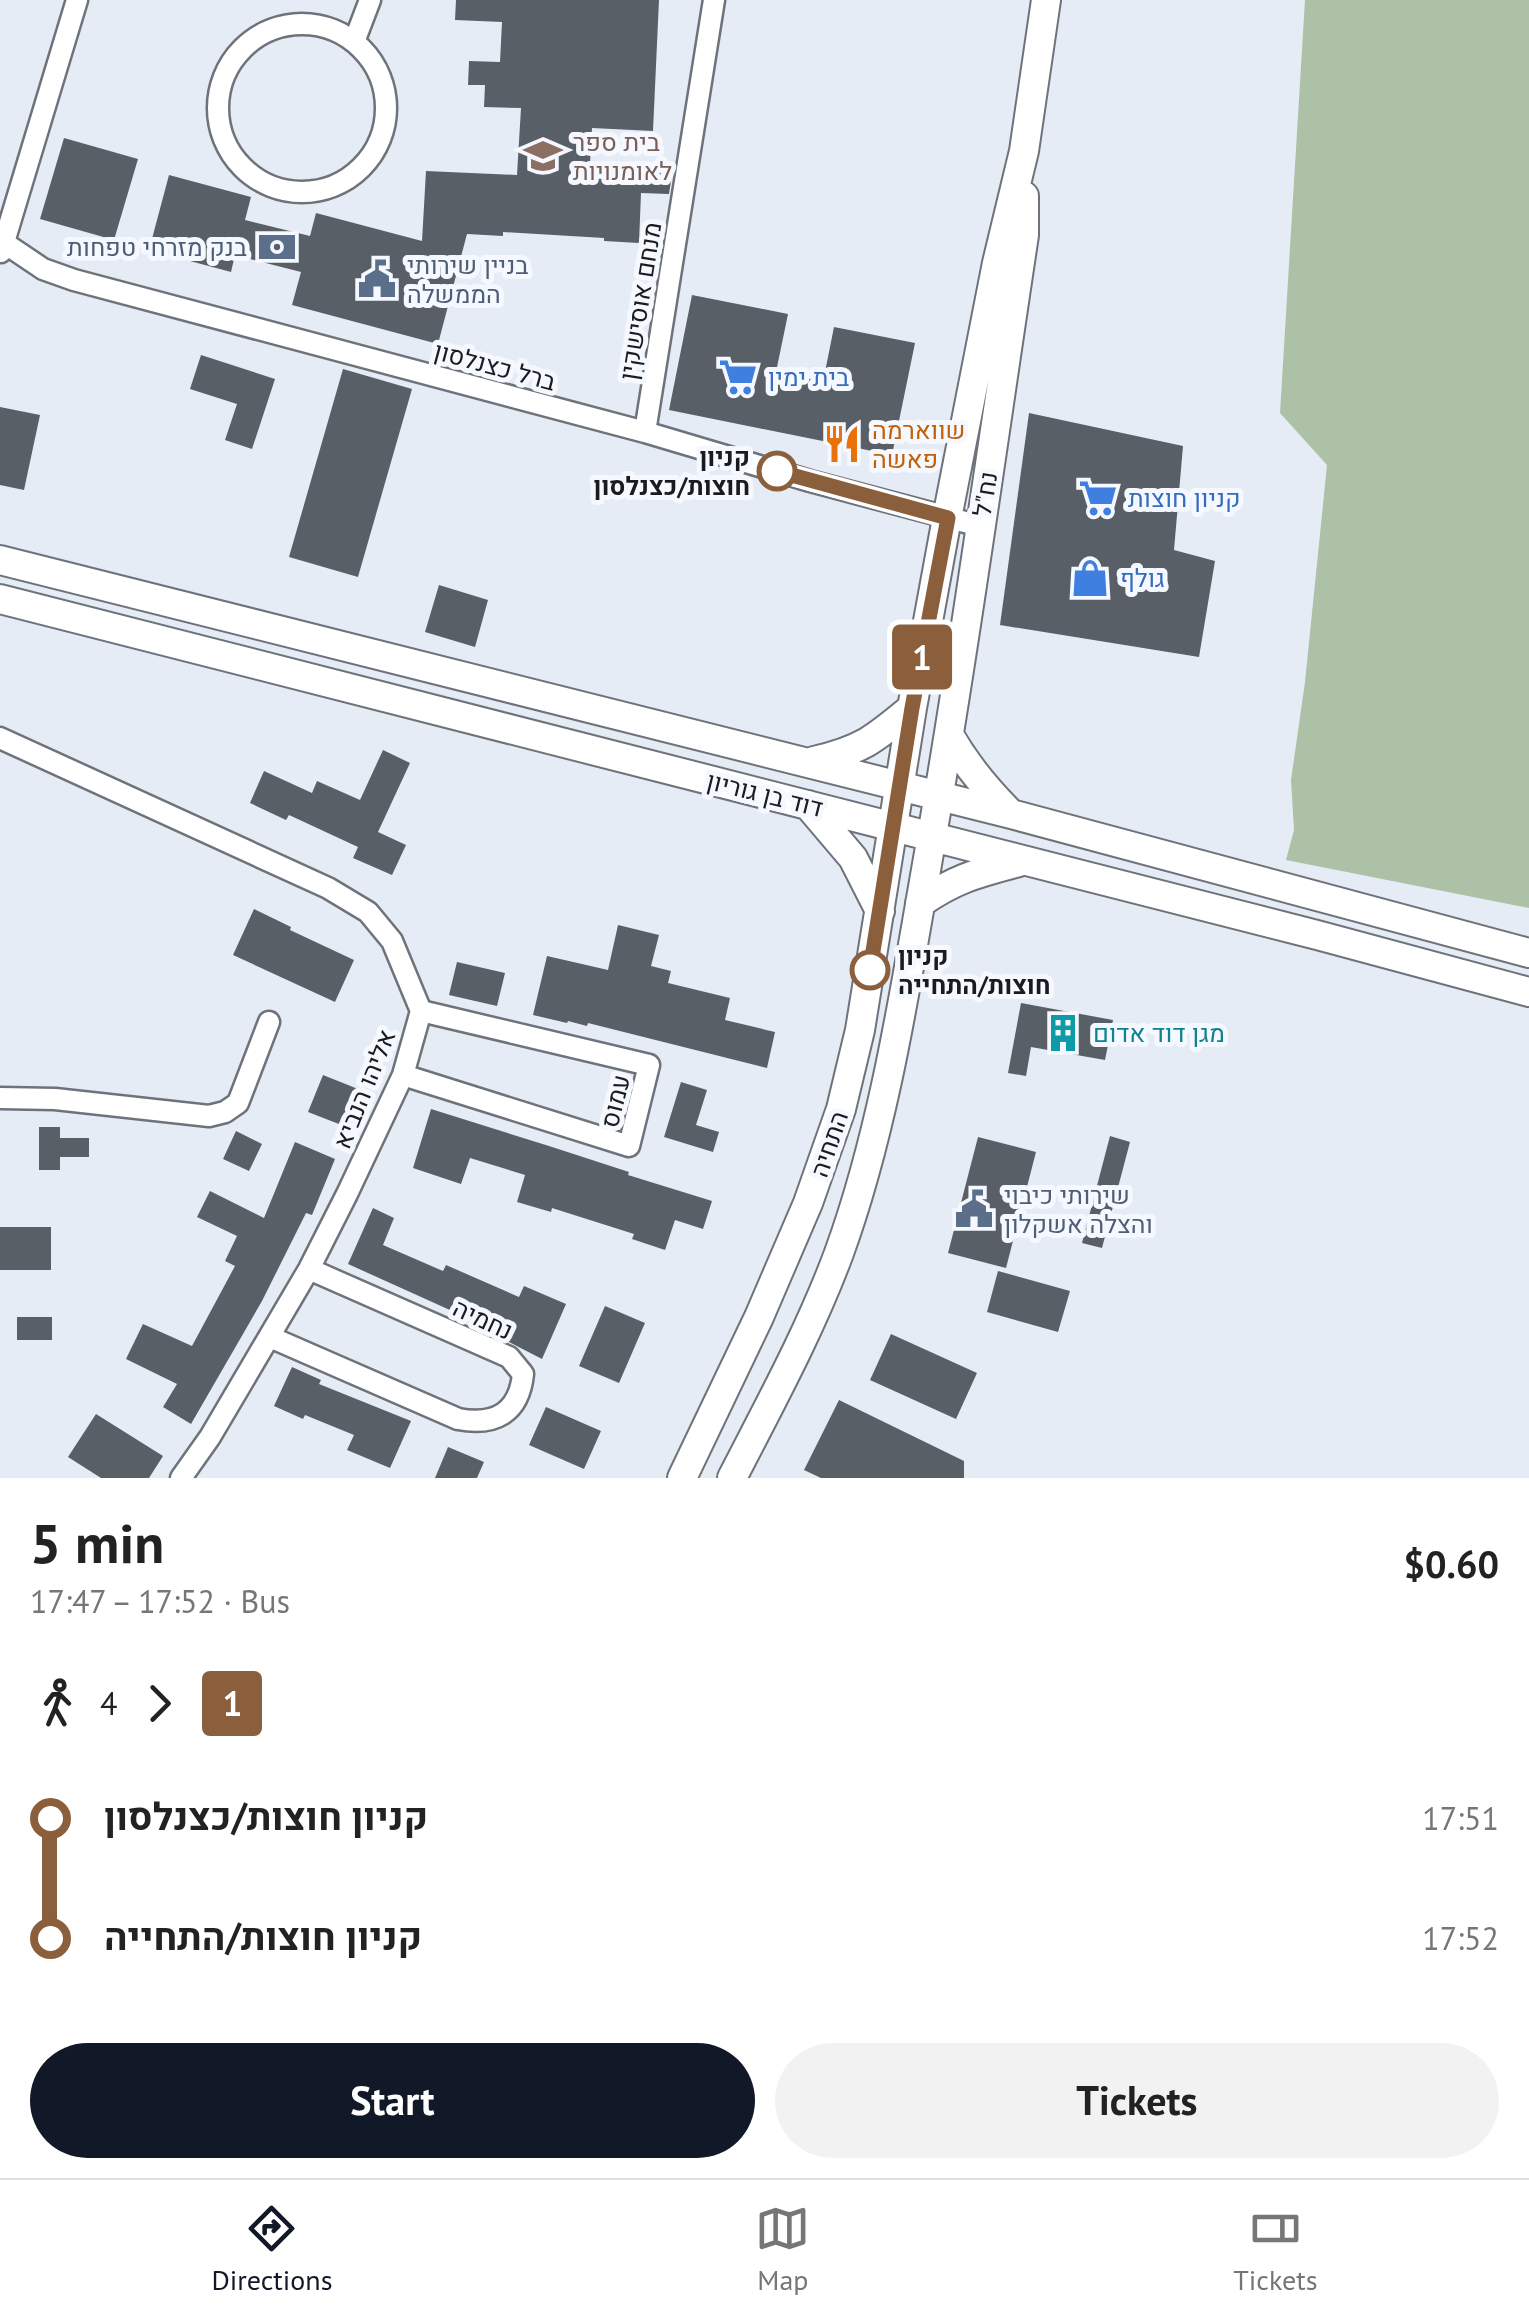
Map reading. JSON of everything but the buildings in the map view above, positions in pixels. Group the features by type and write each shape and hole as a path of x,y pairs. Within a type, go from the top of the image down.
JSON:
{"main road":[{"name":"נח\"ל","path":"900,786 997,263 1024,151 1046,0"},
{"name":"נח\"ל","path":"932,836 1024,235 1024,151"},
{"name":"דוד בן גוריון","path":"0,560 1011,814 1529,953"},
{"name":"דוד בן גוריון","path":"0,599 1529,992"},
{"path":"806,763 847,753 874,740 912,708"},
{"path":"949,734 983,786 1011,814"},
{"name":"התחיה","path":"682,1478 759,1317 835,1128 860,1030 900,786"},
{"path":"808,805 853,858 880,911"},
{"name":"התחיה","path":"732,1478 793,1359 839,1252 872,1144 932,836"},
{"path":"920,903 946,885 1026,861"}],"street":[{"path":"1,246 77,0"},
{"path":"354,42 370,0"},
{"name":"מנחם אוסישקין","path":"644,432 714,0"},
{"path":"299,24 328,28 354,42 372,62 383,86 386,112 381,138 368,161 348,179 323,190 283,190 247,173 230,153 219,126 218,96 227,68 245,46 270,30 299,24"},
{"name":"ברל כצנלסון","path":"1,246 43,269 74,280 980,526"},
{"path":"0,549 29,568"},
{"name":"אליהו הנביא","path":"0,738 328,888 368,912 392,941 420,1011 403,1075 309,1269 210,1437 180,1478"},
{"name":"עמוס","path":"403,1075 629,1146 649,1065 420,1011"},
{"path":"0,1098 55,1099 209,1116 225,1112 238,1102 269,1022"},
{"name":"נחמיה","path":"270,1338 458,1419 480,1423 496,1417 511,1407 521,1391 523,1374 509,1357 309,1269"}],"green space":[{"path":"1305,0 1529,0 1529,908 1286,860 1294,830 1291,780 1327,465 1280,413"}],"bus line":[{"name":"1","path":"777,471 948,518 912,708 870,970"}],"place":[{"name":"בית ספר לאומנויות","path":"543,156"},
{"name":"בנק מזרחי טפחות","path":"277,247"},
{"name":"בניין שירותי הממשלה","path":"377,279"},
{"name":"בית ימין","path":"738,377"},
{"name":"שווארמה פאשה","path":"842,444"},
{"name":"קניון חוצות/כצנלסון","path":"777,471"},
{"name":"קניון חוצות","path":"1098,498"},
{"name":"גולף","path":"1090,578"},
{"name":"קניון חוצות/התחייה","path":"870,970"},
{"name":"מגן דוד אדום","path":"1063,1033"},
{"name":"שירותי כיבוי והצלה אשקלון","path":"974,1209"}]}
